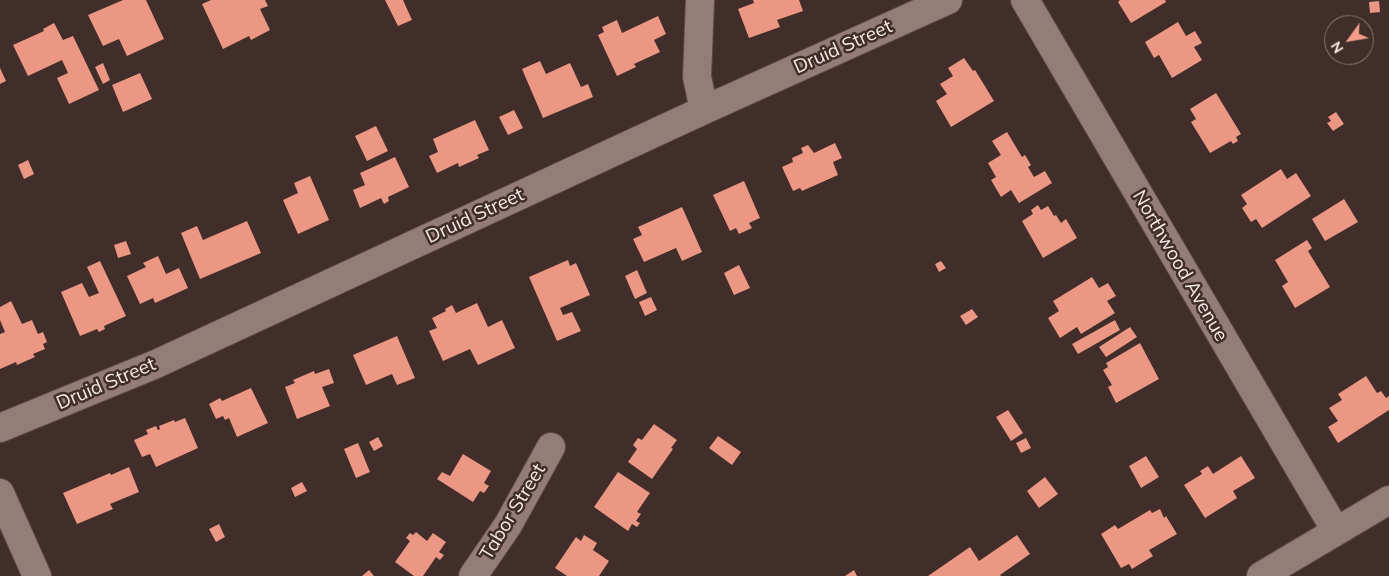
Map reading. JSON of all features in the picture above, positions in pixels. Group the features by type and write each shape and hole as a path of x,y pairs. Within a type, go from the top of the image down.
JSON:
{"street":[{"path":"700,0 697,77 704,110"},
{"name":"Druid Street","path":"0,428 156,364 704,110 948,0"},
{"name":"Northwood Avenue","path":"1025,0 1336,531"},
{"name":"Tabor Street","path":"473,576 508,525 551,447"},
{"path":"0,493 37,576"},
{"path":"1261,576 1389,500"}],"building":[{"path":"123,0 146,0 164,39 127,56 119,39 103,46 88,15"},
{"path":"211,0 265,0 268,6 260,9 270,30 251,40 249,36 223,49 202,4"},
{"path":"385,0 403,0 412,20 398,26"},
{"path":"753,0 799,0 803,11 777,20 780,27 749,38 738,9 754,3"},
{"path":"1120,0 1165,0 1166,2 1131,23 1118,2"},
{"path":"1379,1 1380,12 1370,13 1369,2"},
{"path":"658,16 666,34 654,40 660,52 634,64 636,67 617,76 598,35 604,32 602,27 617,20 622,33"},
{"path":"1178,22 1186,36 1195,31 1202,43 1194,47 1202,60 1172,78 1159,55 1154,58 1145,42"},
{"path":"54,23 63,40 73,36 99,90 69,104 57,78 68,73 62,60 28,76 13,45 44,31 43,29"},
{"path":"964,58 973,71 975,70 994,101 951,127 936,101 947,94 940,84 953,76 948,68"},
{"path":"540,61 546,74 570,63 581,87 588,84 593,97 543,118 522,69"},
{"path":"103,63 110,80 103,84 95,67"},
{"path":"0,68 6,81 0,84"},
{"path":"140,73 152,99 123,112 112,85"},
{"path":"1216,93 1241,134 1236,137 1238,141 1233,144 1231,141 1210,153 1191,122 1196,119 1190,109"},
{"path":"514,110 523,128 508,135 499,117"},
{"path":"1336,112 1344,124 1333,131 1327,123 1331,121 1328,117"},
{"path":"475,120 489,150 477,155 479,158 459,167 458,163 437,173 429,156 438,152 433,139"},
{"path":"376,126 388,151 367,161 355,136"},
{"path":"1007,132 1022,157 1025,155 1031,165 1028,167 1034,177 1045,171 1052,183 1019,203 1011,190 1001,197 991,180 996,177 988,163 1001,155 992,141"},
{"path":"835,143 842,158 833,162 838,175 802,191 800,188 793,191 782,167 793,162 792,158 803,153 801,148 808,145 814,153"},
{"path":"395,157 409,187 388,197 389,201 384,204 381,198 360,208 353,190 365,185 360,173"},
{"path":"28,160 34,174 24,179 18,165"},
{"path":"1281,169 1287,179 1296,173 1311,196 1262,228 1256,219 1251,222 1242,208 1247,204 1241,195"},
{"path":"310,176 329,220 298,234 283,200 298,193 294,183"},
{"path":"744,181 760,218 749,223 752,228 739,234 736,228 730,231 713,195"},
{"path":"1344,199 1358,222 1325,241 1312,219"},
{"path":"1038,205 1041,210 1048,206 1061,223 1066,219 1077,238 1043,258 1022,221 1033,214 1031,210"},
{"path":"682,207 702,252 682,261 676,248 644,262 633,239 642,235 638,227"},
{"path":"247,221 261,253 200,279 181,233 197,226 203,240"},
{"path":"1307,240 1312,248 1308,251 1330,287 1295,308 1282,286 1288,282 1275,260"},
{"path":"126,241 131,254 118,258 114,245"},
{"path":"158,256 166,274 179,268 188,288 155,303 153,298 140,304 127,276 146,267 143,263"},
{"path":"568,260 570,266 576,263 590,295 560,308 563,315 572,312 581,331 557,341 529,277"},
{"path":"100,261 126,316 104,326 105,329 99,332 97,329 80,336 61,292 82,283 89,297 99,293 87,267"},
{"path":"941,261 946,268 939,272 935,264"},
{"path":"739,265 750,288 734,295 724,273"},
{"path":"637,270 647,293 635,299 625,276"},
{"path":"1092,277 1099,288 1108,283 1116,296 1107,301 1115,313 1081,334 1077,327 1060,338 1048,318 1059,311 1053,301"},
{"path":"651,297 657,310 645,316 639,302"},
{"path":"11,301 22,324 32,320 38,334 43,332 47,342 43,344 45,349 33,354 35,357 17,365 16,362 0,369 0,334 5,332 0,320 0,307"},
{"path":"477,303 488,327 502,320 515,348 478,365 470,349 443,361 429,331 437,328 432,318 446,311 445,309 452,305 456,313"},
{"path":"972,309 978,317 966,325 960,316"},
{"path":"1115,320 1120,330 1078,354 1072,344"},
{"path":"1130,327 1137,337 1106,357 1099,347"},
{"path":"397,336 415,378 397,385 392,374 366,385 353,355"},
{"path":"1140,343 1159,379 1116,403 1108,387 1112,385 1103,370 1108,367 1106,363"},
{"path":"329,369 334,383 322,387 330,406 297,419 285,387 295,383 293,380 314,371 315,374"},
{"path":"1366,376 1377,393 1381,391 1386,398 1389,396 1389,410 1338,443 1328,427 1338,421 1329,408 1342,400 1338,394"},
{"path":"251,388 268,423 237,437 229,418 225,420 223,416 216,419 209,404 220,398 222,401"},
{"path":"1008,410 1023,433 1011,441 996,417"},
{"path":"185,418 198,448 156,467 150,454 142,457 134,440 148,434 146,430 156,426 158,430 160,429 159,426"},
{"path":"654,424 677,440 652,479 628,462 637,449 633,445 638,438 642,440"},
{"path":"718,436 741,452 732,465 709,448"},
{"path":"378,437 383,446 374,451 369,442"},
{"path":"1026,438 1031,448 1021,453 1016,443"},
{"path":"358,443 370,472 356,478 344,449"},
{"path":"463,454 491,471 484,483 489,486 484,493 480,491 473,502 437,479 442,472 450,476"},
{"path":"1146,456 1159,477 1141,488 1129,466"},
{"path":"1241,456 1255,478 1233,491 1237,498 1205,518 1184,485 1202,474 1200,471 1208,466 1213,474"},
{"path":"129,467 139,492 110,504 113,509 77,524 63,493"},
{"path":"618,472 650,493 637,512 641,514 636,521 640,523 637,527 632,524 628,531 594,507"},
{"path":"1045,477 1058,494 1039,508 1027,491"},
{"path":"302,482 307,491 295,497 291,488"},
{"path":"1160,509 1164,518 1166,516 1177,534 1149,550 1153,556 1132,569 1129,564 1121,568 1101,534 1115,525 1118,529 1150,510 1152,513"},
{"path":"219,524 225,537 216,542 209,529"},
{"path":"416,532 427,541 433,533 446,542 439,552 444,555 440,560 436,557 423,576 414,576 395,562 410,541 406,538 410,533 413,535"},
{"path":"584,535 597,543 593,550 609,561 599,576 567,576 555,568 576,537 581,541"},
{"path":"1017,535 1030,554 1001,576 928,576 970,547 979,561"},
{"path":"369,570 374,576 362,576"},
{"path":"854,570 857,576 845,576"}]}
